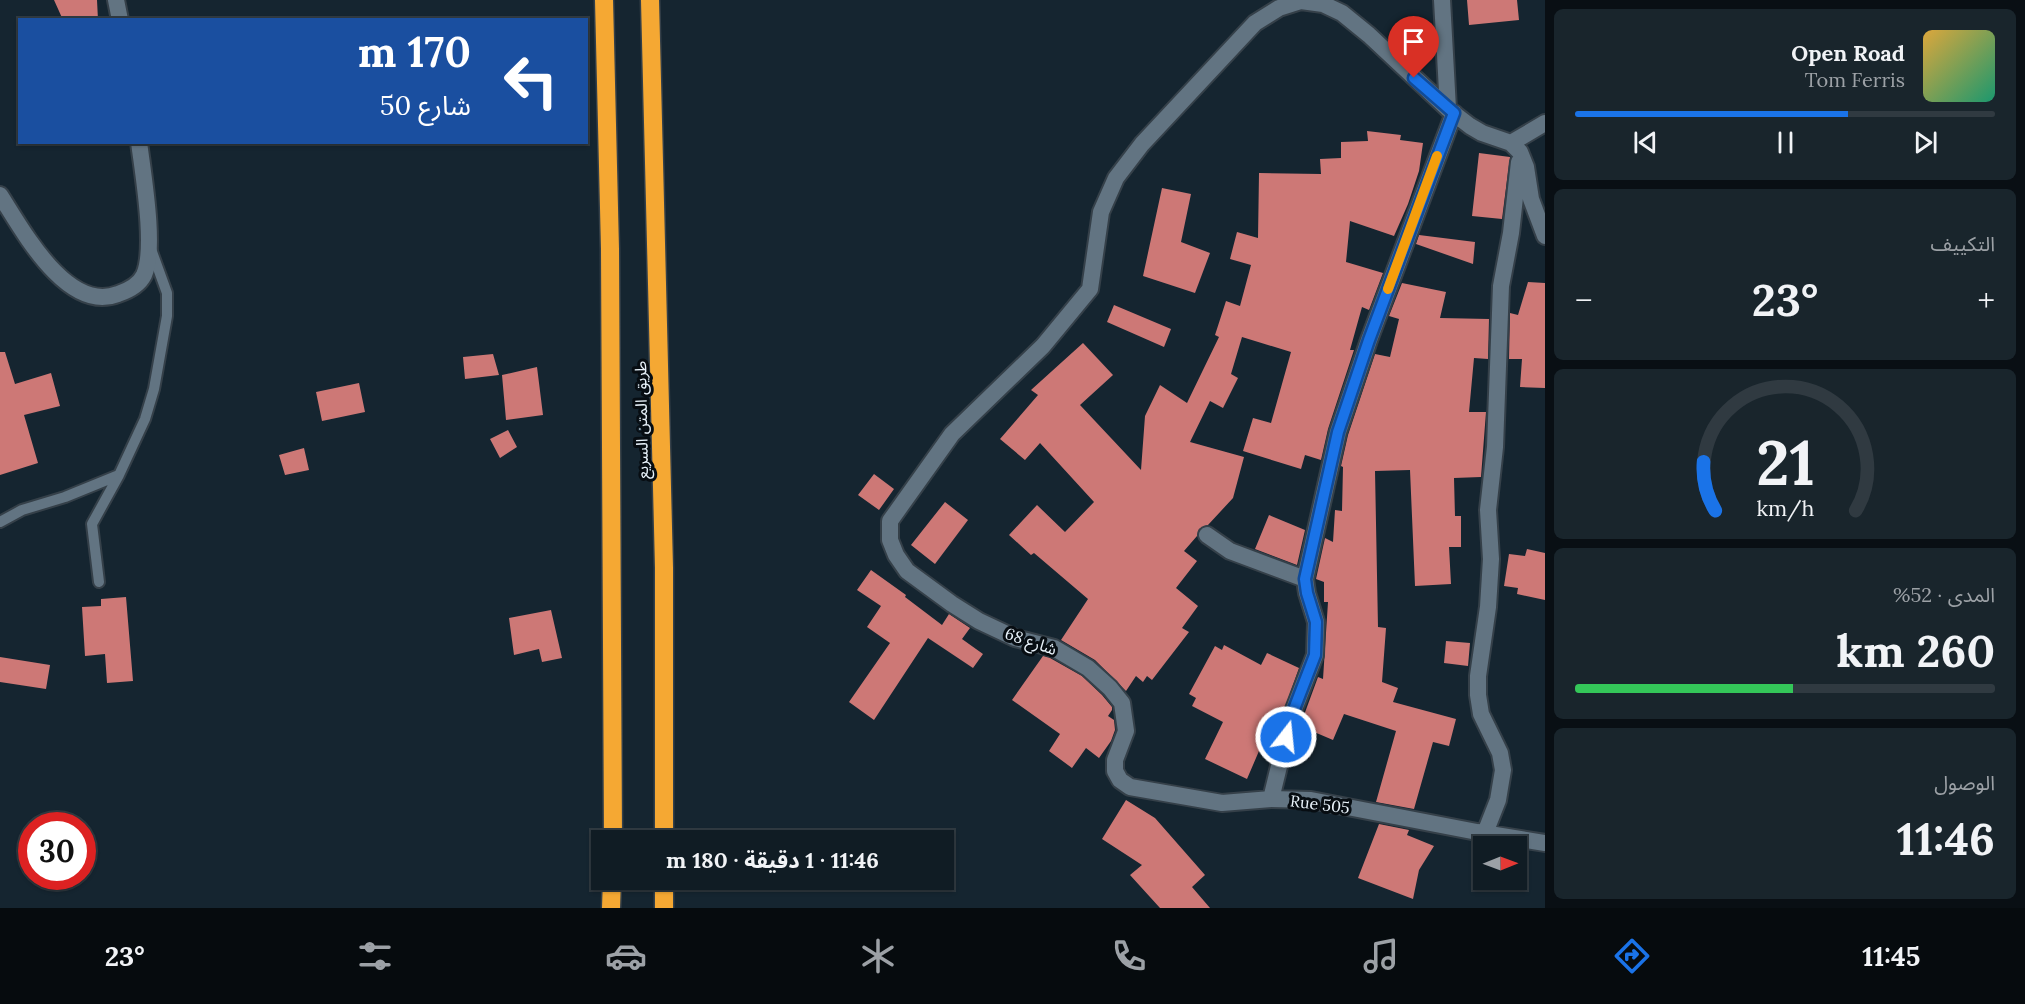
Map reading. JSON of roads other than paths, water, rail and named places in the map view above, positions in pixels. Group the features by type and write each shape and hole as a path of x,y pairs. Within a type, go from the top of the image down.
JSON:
{"highway":[{"name":"طريق المتن السريع","path":"604,0 610,249 613,830"},
{"name":"طريق المتن السريع","path":"650,0 664,568 664,830"},
{"path":"611,908 612,890"},
{"path":"664,890 664,908"}],"street":[{"path":"116,0 120,18"},
{"path":"1442,0 1451,111 1482,133 1515,147 1526,167 1531,199 1545,236"},
{"name":"شارع 68","path":"1271,799 1222,803 1143,790 1130,787 1120,780 1115,771 1115,760 1126,731 1125,717 1122,703 1110,688 1088,668 1054,648 1015,638 979,621 934,592 907,571 896,555 890,540 890,521 952,434 1043,346 1090,289 1101,212 1116,178 1142,144 1255,23 1279,8 1301,2 1323,4 1342,13 1369,35 1451,111"},
{"name":"Rue 505","path":"1451,111 1338,432 1305,579 1316,622 1315,655 1291,717 1271,799 1311,800 1545,843"},
{"path":"1485,833 1498,800 1503,770 1500,753 1482,714 1478,695 1478,676 1488,607 1491,559 1488,510 1495,447 1501,286 1511,232 1515,147 1545,123"},
{"path":"0,195 28,238 60,278 78,290 95,296 112,296 129,290 143,276 150,245 140,144"},
{"path":"1207,536 1230,551 1305,579"}],"lane":[{"path":"99,582 92,524 119,475 145,419 154,389 167,316 167,293 150,245"},
{"path":"0,522 22,510 64,497 119,475"}]}
